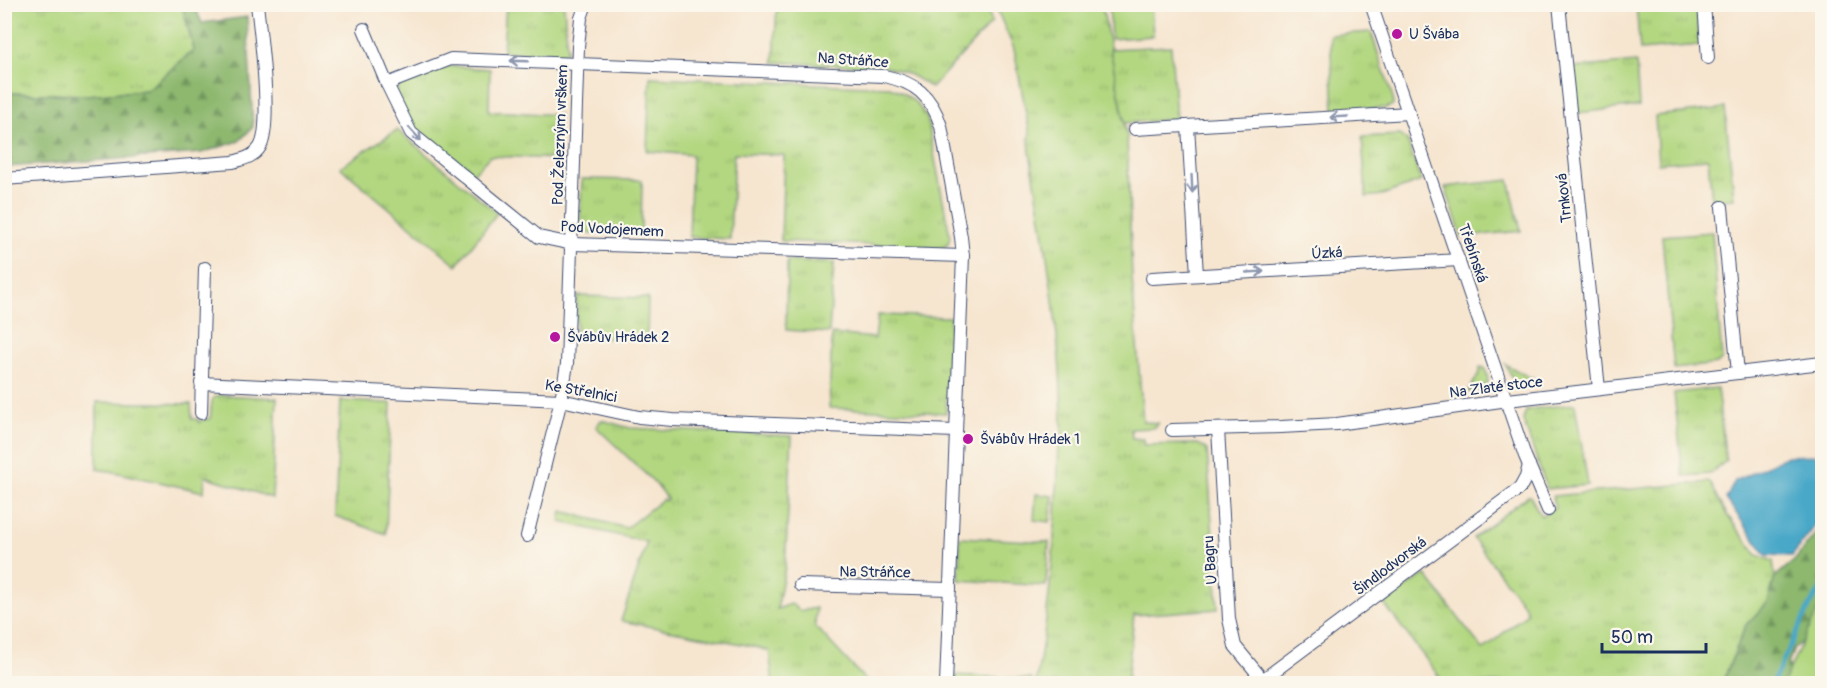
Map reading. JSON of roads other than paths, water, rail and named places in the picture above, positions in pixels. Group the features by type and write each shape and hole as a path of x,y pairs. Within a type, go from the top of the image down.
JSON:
{"street":[{"path":"4,178 232,162 252,156 261,146 266,126 257,4"},
{"name":"Pod Železným vrškem","path":"576,4 581,18"},
{"name":"Pod Železným vrškem","path":"527,536 561,400 568,350 577,63 581,18 586,4"},
{"name":"Třebínská","path":"1371,4 1508,400 1528,465 1548,510"},
{"name":"Trnková","path":"1559,4 1599,389"},
{"path":"1704,4 1708,58"},
{"name":"Pod Vodojemem","path":"364,29 411,133 539,237 572,244 963,256"},
{"name":"Na Stráňce","path":"387,84 451,59 884,76 912,84 921,91 937,113 941,126 963,256 946,684"},
{"path":"1135,129 1409,113"},
{"path":"1188,126 1197,276"},
{"path":"1722,207 1738,373"},
{"name":"Úzká","path":"1152,278 1459,260"},
{"path":"201,413 206,268"},
{"name":"Na Zlaté stoce","path":"1172,430 1337,424 1508,400 1822,363"},
{"name":"Ke Střelnici","path":"201,383 561,400 651,418 955,431"},
{"name":"U Bagru","path":"1218,429 1229,620 1236,646 1260,682"},
{"name":"Šindlodvorská","path":"1260,682 1520,488 1526,477 1528,465"},
{"name":"Na Stráňce","path":"800,585 950,589"}],"water":[{"path":"1821,455 1822,517 1792,556 1766,555 1726,499 1735,481 1787,456"}],"waterway":[{"path":"1772,684 1810,605 1822,587"}],"place":[{"name":"U Švába","path":"1397,34"},
{"name":"Švábův Hrádek 2","path":"555,337"},
{"name":"Švábův Hrádek 1","path":"968,439"}]}
